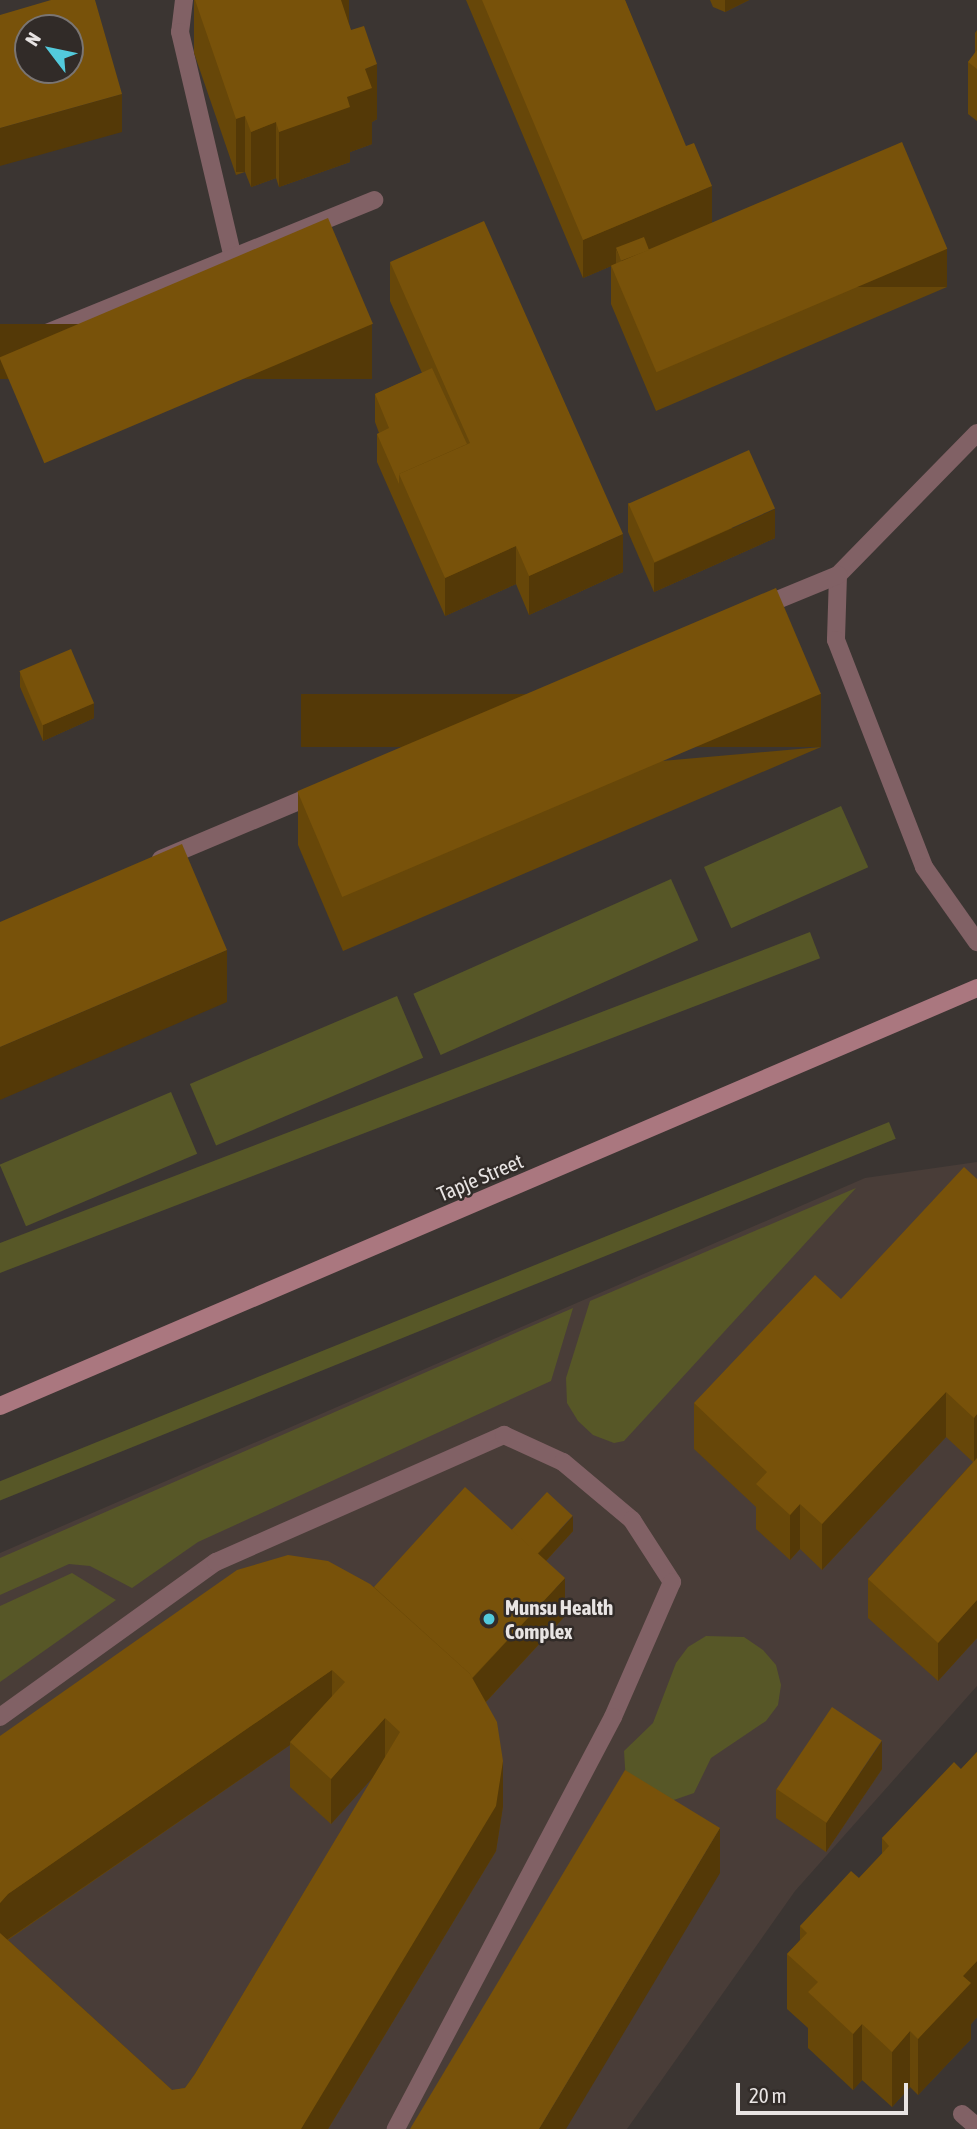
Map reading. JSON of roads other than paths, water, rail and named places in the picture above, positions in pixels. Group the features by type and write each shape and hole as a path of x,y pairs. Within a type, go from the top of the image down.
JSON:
{"main road":[{"name":"Tapje Street","path":"0,1406 977,988"}],"street":[{"path":"184,0 180,32 233,258"},
{"path":"0,352 374,200"},
{"path":"735,618 838,575 977,433"},
{"path":"838,575 836,640 924,867 977,942"},
{"path":"142,867 335,786"},
{"path":"0,1717 216,1562 504,1435 563,1462 632,1520 672,1582 613,1717 396,2129"},
{"path":"962,2114 977,2127"}],"place":[{"name":"Munsu Health Complex","path":"489,1619"}]}
